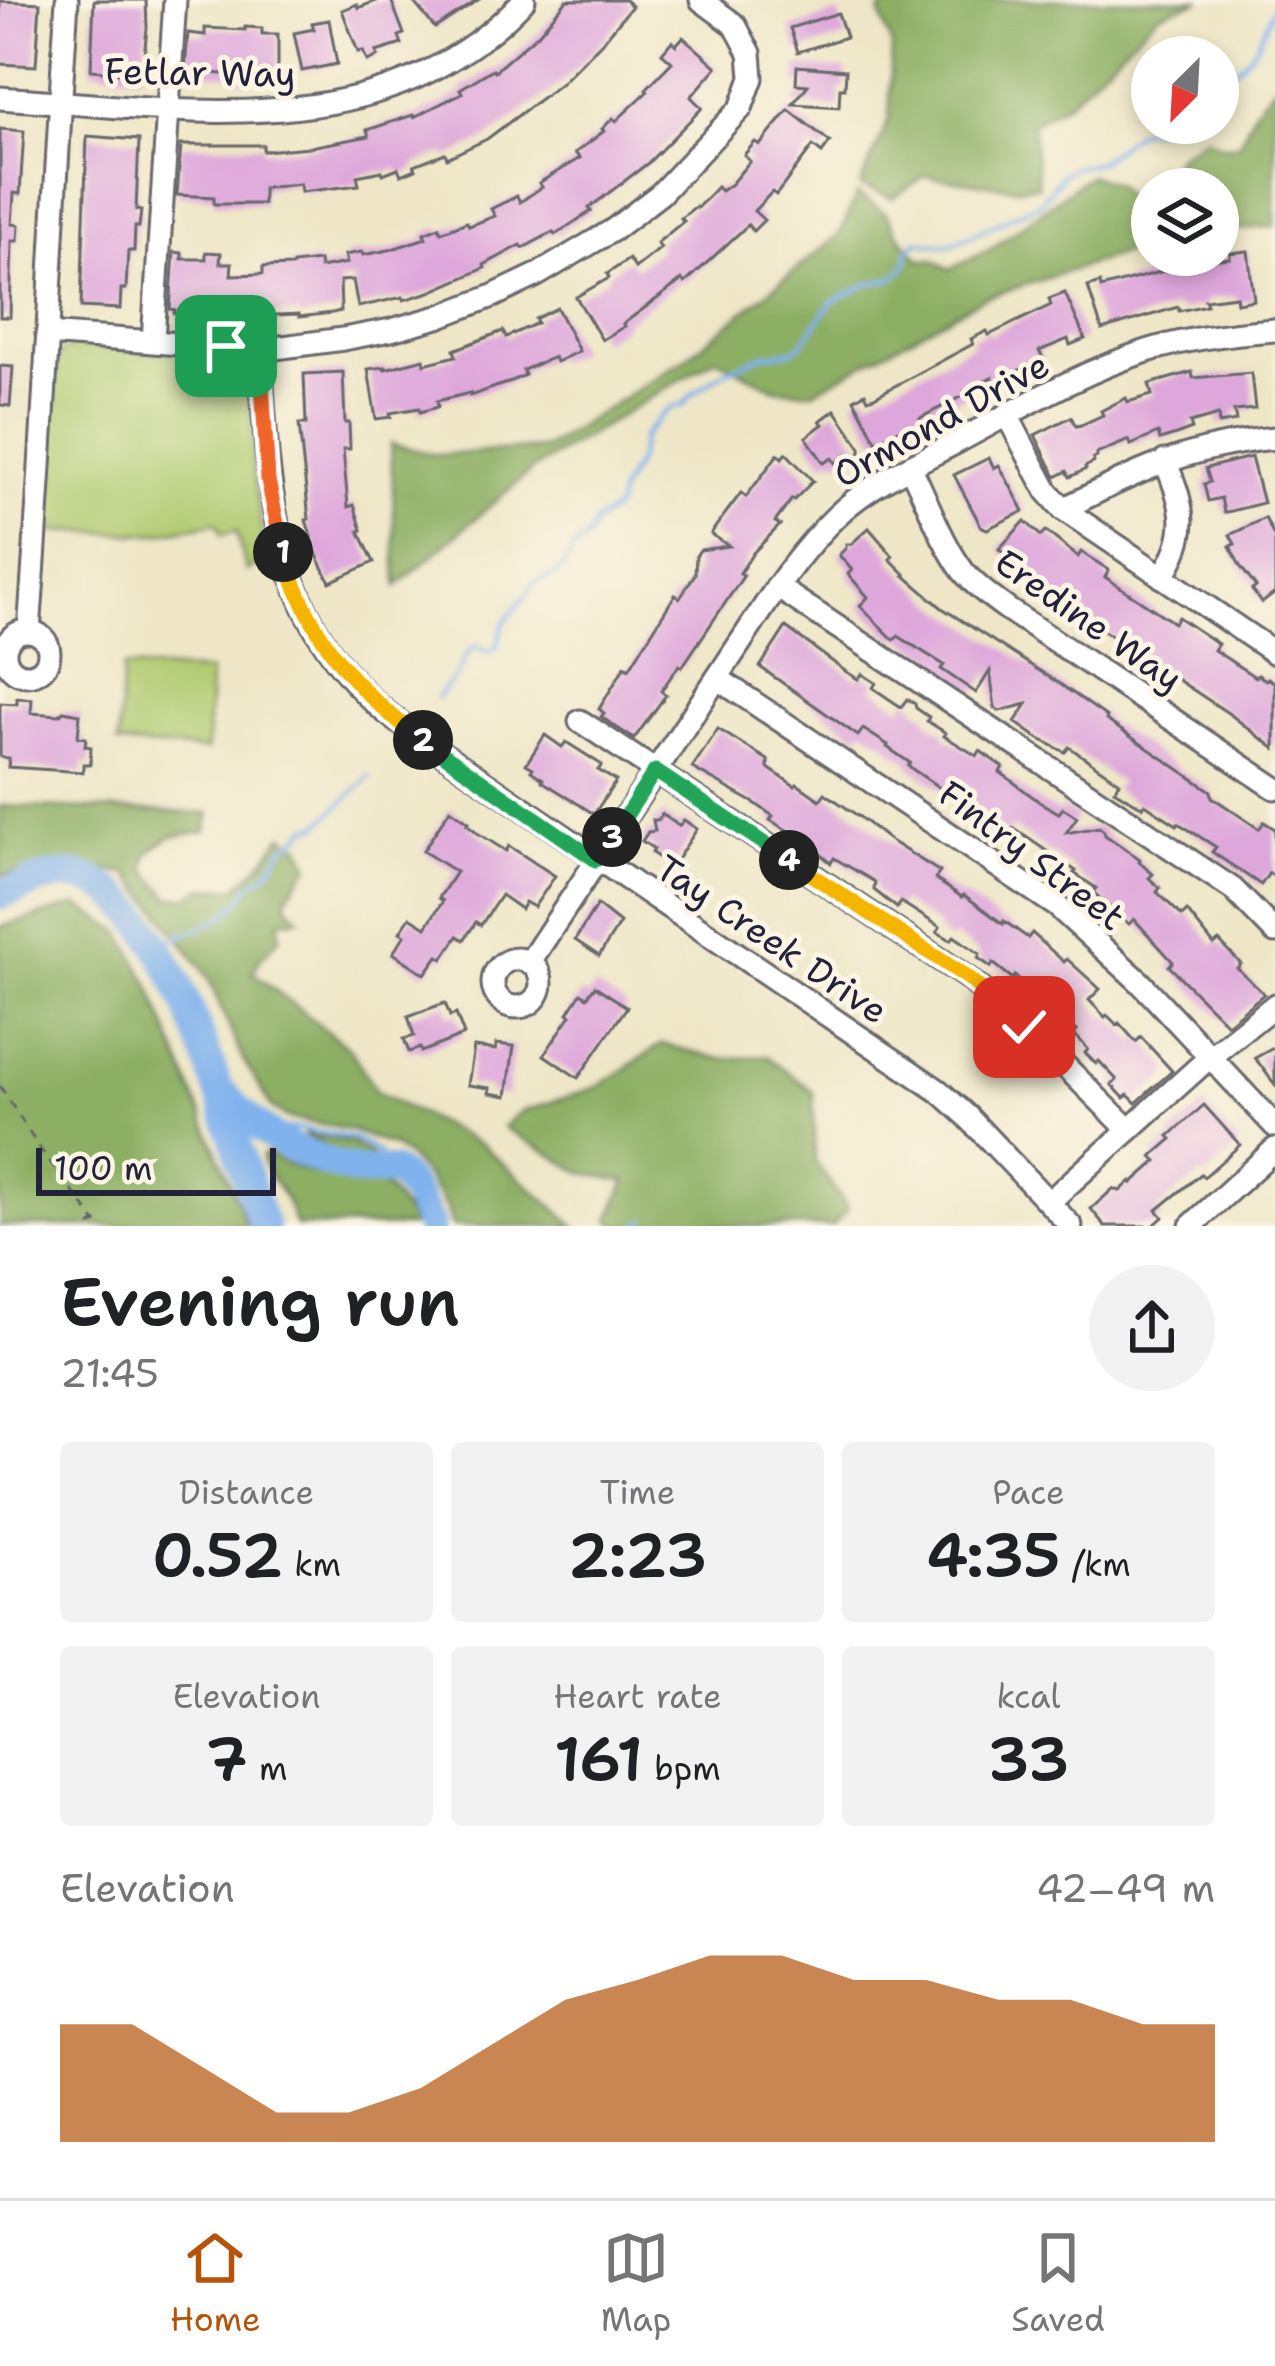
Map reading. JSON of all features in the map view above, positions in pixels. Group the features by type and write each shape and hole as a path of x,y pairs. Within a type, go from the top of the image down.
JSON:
{"street":[{"path":"29,631 67,0"},
{"path":"153,341 175,0"},
{"name":"Fetlar Way","path":"0,98 249,113 328,104 404,81 467,49 524,0"},
{"path":"47,334 260,350 391,330 493,296 580,251 659,194 737,113 752,78 750,52 735,25 700,0"},
{"name":"Ormond Drive","path":"529,963 777,587 804,550 845,508 910,466 1091,374 1147,351 1275,330"},
{"name":"Tay Creek Drive","path":"260,350 268,480 278,537 310,617 338,664 367,696 596,860 939,1091 1071,1226"},
{"path":"1007,415 1046,491 1063,509 1275,653"},
{"path":"1063,509 1165,461 1228,443 1275,438"},
{"path":"1162,577 1180,548 1183,528 1165,461"},
{"name":"Eredine Way","path":"910,466 962,570 977,586 1275,788"},
{"path":"777,587 1232,889 1275,932"},
{"name":"Fintry Street","path":"717,678 1057,906 1114,957 1275,1126"},
{"path":"580,721 968,978 1129,1130"},
{"path":"1049,1202 1211,1056 1275,1005"},
{"path":"1191,1226 1275,1149"}],"path":[{"path":"0,1085 38,1146 98,1224 90,1226"}],"green space":[{"path":"891,0 1201,0 1160,13 1131,36 1067,103 1032,123 1038,186 1018,188 925,176 892,198 860,186 889,119 892,46 880,13"},
{"path":"1275,87 1275,226 1239,229 1239,168 1169,168 1195,144 1239,144 1256,107"},
{"path":"1090,175 1115,184 1131,202 1131,252 983,298 812,392 776,389 716,358 533,469 397,586 391,444 437,455 545,448 686,358 840,234 857,194 886,213 920,260 933,260 950,269 991,249"},
{"path":"74,346 227,357 244,364 251,378 253,468 265,550 255,567 247,571 236,531 222,535 217,523 154,534 44,531 55,366 61,352"},
{"path":"123,667 210,672 207,750 118,744"},
{"path":"0,806 210,813 206,831 169,837 148,853 145,869 170,897 189,897 202,888 236,888 283,835 301,846 310,865 286,897 289,908 300,918 279,921 280,938 253,973 350,1049 377,1092 483,1146 575,1226 452,1226 427,1178 393,1146 350,1130 288,1118 271,1107 241,1055 208,977 128,874 71,865 0,876"},
{"path":"77,905 121,932 149,984 247,1226 0,1226 0,927"},
{"path":"662,1044 721,1059 767,1056 813,1091 815,1161 848,1209 833,1226 615,1226 610,1219 626,1181 583,1173 503,1127 520,1112 598,1087"},
{"path":"303,1134 351,1142 375,1162 345,1159"},
{"path":"266,1153 306,1171 382,1184 413,1226 296,1226 265,1167 262,1156"}],"building":[{"path":"94,0 146,0 142,75 91,70"},
{"path":"391,0 404,34 399,36 402,44 376,52 378,56 367,61 363,51 358,52 342,10"},
{"path":"412,0 478,0 435,28"},
{"path":"567,0 625,0 632,6 560,84 487,139 447,158 445,153 414,165 416,169 401,175 398,168 357,176 359,185 301,192 300,184 263,188 263,204 214,204 214,197 177,195 181,145 263,145 263,151 369,136 367,130 414,117 495,71 539,33"},
{"path":"0,1 40,3 36,66 0,64"},
{"path":"838,13 846,37 798,52 790,28"},
{"path":"329,20 337,64 302,71 294,33"},
{"path":"245,27 278,34 278,80 234,80 234,75 185,71 188,33 205,35 205,28"},
{"path":"683,37 717,67 691,97 702,108 648,163 555,235 521,245 485,268 404,300 358,307 353,280 340,281 341,311 332,313 229,316 170,309 174,252 182,253 182,259 206,259 206,252 221,253 220,263 232,263 231,275 263,274 263,267 319,261 320,268 347,263 345,255 389,250 426,238 424,233 439,227 441,232 495,216 491,209 517,196 520,202 542,187 539,183 580,158 575,153 648,91 672,62 662,53"},
{"path":"797,66 846,70 839,107 793,104 808,85 796,84"},
{"path":"789,110 830,142 822,153 813,146 776,195 772,192 754,211 764,220 753,231 748,225 685,283 682,280 602,340 576,297 609,278 607,274 629,259 635,268 661,248 657,243 684,221 681,218 717,187 721,191 731,184 750,161 744,155 755,142 760,145"},
{"path":"0,129 24,131 20,194 14,193 12,224 19,225 18,241 12,241 10,317 0,317"},
{"path":"87,136 139,140 136,210 141,211 134,251 128,251 120,309 81,307"},
{"path":"1248,251 1254,300 1237,303 1236,296 1205,300 1207,305 1179,311 1178,307 1102,330 1088,287 1146,276 1239,276 1239,252"},
{"path":"1065,293 1085,339 1070,345 1068,339 1039,351 1043,358 995,383 992,377 965,391 967,394 920,418 923,424 903,434 901,429 876,441 854,399 865,393 868,399 874,397 973,344 971,339 1051,305 1049,299"},
{"path":"557,308 579,351 523,370 525,375 507,383 437,401 438,407 376,419 368,369 456,356 454,350 503,331 506,337"},
{"path":"0,366 13,367 10,406 0,405"},
{"path":"343,372 350,449 343,449 348,507 354,505 359,531 374,562 330,582 306,520 299,424 306,424 304,374"},
{"path":"1192,372 1193,378 1251,373 1255,409 1234,411 1236,421 1219,424 1218,415 1190,423 1192,429 1160,440 1158,433 1131,445 1129,440 1096,454 1086,469 1070,477 1067,471 1056,477 1035,435 1071,417 1076,426 1081,425 1126,398 1128,402 1152,395 1149,384"},
{"path":"835,410 861,453 850,461 846,455 835,463 832,458 824,463 806,437"},
{"path":"786,453 813,481 792,499 775,522 780,525 753,553 740,573 744,575 661,691 666,695 634,739 601,717 604,713 599,709 675,595 680,598 695,574 700,550 729,546 711,534 716,526 741,493 746,497 778,454 782,458"},
{"path":"1251,457 1263,503 1224,512 1221,498 1208,501 1206,468"},
{"path":"989,458 994,468 999,465 1024,511 987,529 954,475"},
{"path":"1265,518 1275,538 1275,593 1262,603 1230,546 1235,544 1230,535"},
{"path":"1025,521 1041,536 1046,531 1078,557 1081,552 1109,570 1105,577 1174,623 1178,617 1218,644 1214,650 1252,675 1275,683 1275,749 1039,588 999,549"},
{"path":"869,528 904,575 942,608 1060,684 1259,829 1264,822 1275,829 1275,877 1269,873 1261,885 1212,852 1216,847 1114,790 1120,782 1069,747 1065,752 1036,737 1015,722 1027,704 995,708 990,671 976,693 941,669 944,665 898,636 894,640 860,606 868,597 839,555"},
{"path":"786,627 845,671 876,683 873,688 901,707 907,699 915,704 944,736 977,756 980,751 1041,803 1077,817 1066,833 1099,827 1140,859 1153,874 1149,878 1160,888 1157,892 1182,916 1187,911 1214,945 1219,941 1241,964 1237,968 1264,994 1227,1024 1169,966 1173,962 1134,919 1129,924 1076,871 1013,828 1008,835 908,766 888,745 863,729 858,736 760,667"},
{"path":"17,698 32,699 31,713 80,714 78,737 86,738 85,746 91,747 90,764 83,764 83,772 8,767 9,758 0,757 0,703 17,704"},
{"path":"718,729 768,760 768,768 795,786 820,800 825,793 940,872 935,879 962,897 1028,938 1032,933 1064,962 1067,959 1100,989 1089,1000 1136,1042 1141,1037 1172,1071 1136,1103 1128,1095 1124,1098 1112,1085 1117,1080 1085,1053 1088,1049 1074,1034 1077,1031 1058,1013 1053,1018 1039,1006 1035,995 1015,976 1013,979 993,963 991,967 954,936 951,940 937,932 940,927 901,902 897,908 874,890 875,882 834,858 831,863 770,820 773,816 756,804 692,768"},
{"path":"545,735 602,765 598,770 616,781 594,814 542,781 526,764"},
{"path":"450,809 479,834 506,851 509,846 555,876 534,907 525,902 521,909 501,895 481,925 476,922 464,940 458,936 443,959 438,956 425,974 393,953 410,917 426,927 456,872 423,851"},
{"path":"662,814 679,826 684,820 697,829 672,867 642,841 655,831 653,820"},
{"path":"597,905 620,923 599,956 575,940"},
{"path":"595,986 627,1007 578,1078 544,1055 581,993 587,997"},
{"path":"445,1003 450,1016 456,1014 464,1035 409,1052 404,1039 414,1036 408,1016"},
{"path":"496,1044 514,1046 507,1096 468,1085 474,1047 496,1050"},
{"path":"1275,1047 1275,1085 1255,1058"},
{"path":"1204,1105 1240,1145 1157,1210 1163,1217 1153,1226 1105,1226 1091,1209 1157,1161 1152,1156"}],"waterway":[{"path":"1239,66 1260,38 1275,5"},
{"path":"437,698 469,652 478,646 486,651 496,649 504,623 536,582 558,573 596,521 613,511 637,462 643,437 672,407 683,405 725,371 800,346 832,302 902,271 908,250 916,242 957,242 1040,203 1071,168 1099,162 1131,136"},
{"path":"156,946 225,914 268,872 284,847 306,828 319,825 370,776"},
{"path":"0,895 44,879 71,876 109,890 142,922 170,968 194,1023 264,1226"},
{"path":"225,1095 268,1133 318,1160 355,1171 388,1171 399,1176 430,1226"},
{"path":"255,1126 353,1138 377,1152 390,1171"},
{"path":"637,1226 646,1220"}],"route":[{"path":"226,346 260,350 268,480 278,537 310,617 338,664 367,696 596,860 655,771 968,978 1024,1027"}]}
